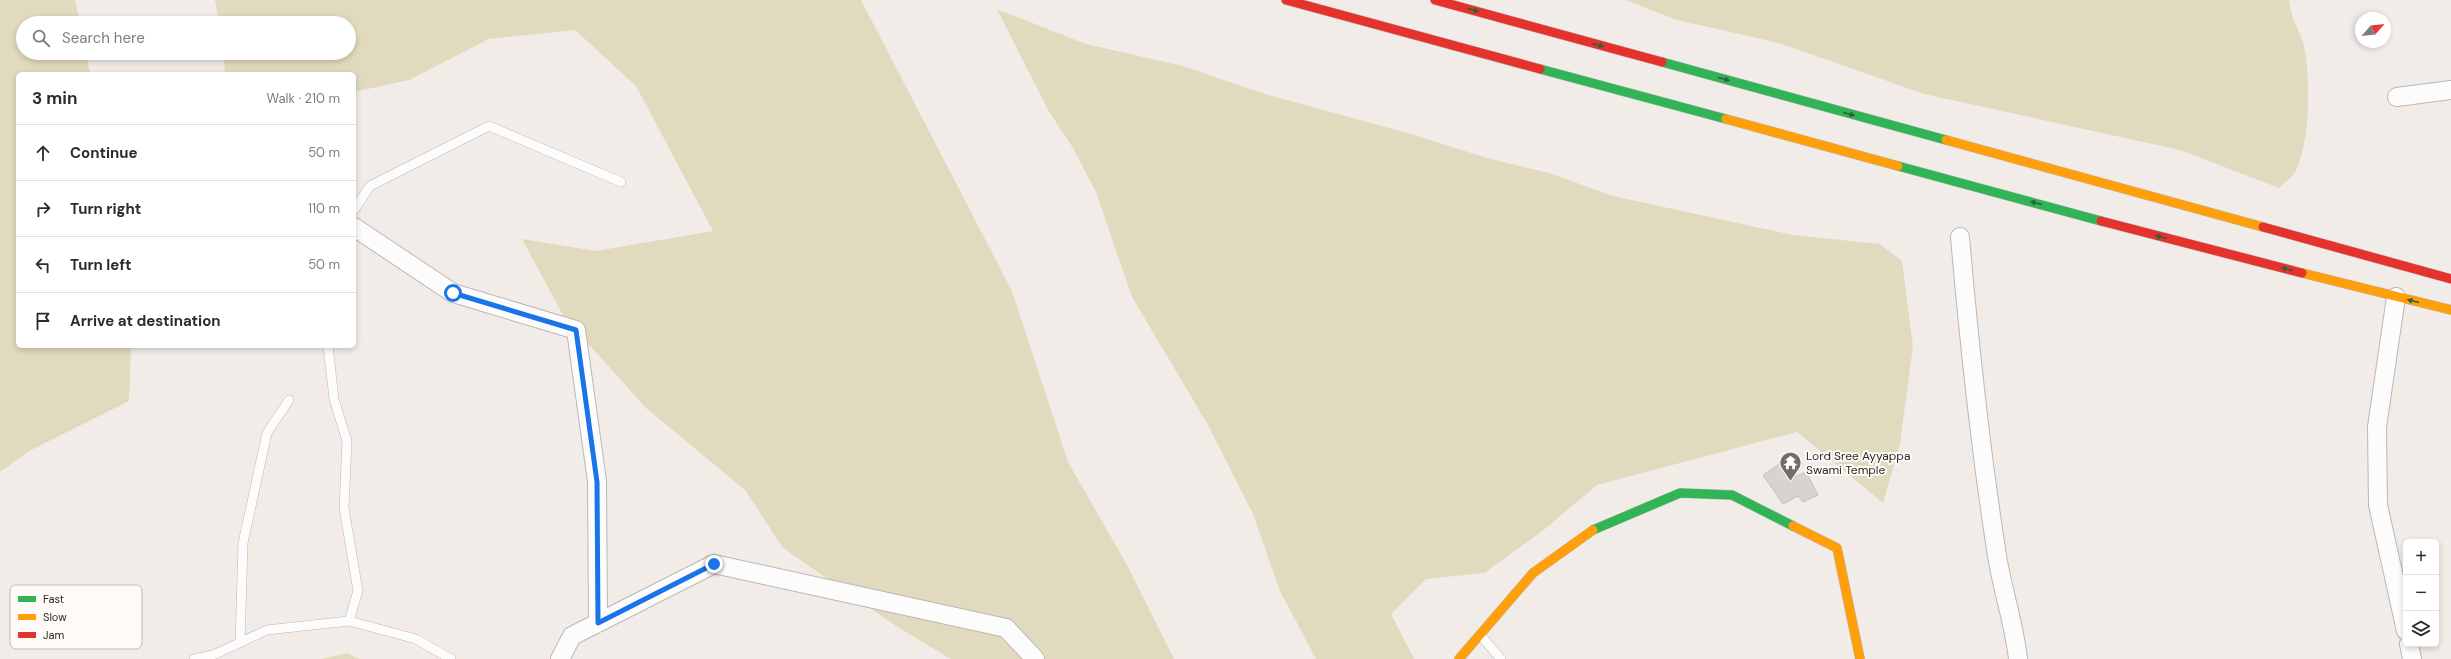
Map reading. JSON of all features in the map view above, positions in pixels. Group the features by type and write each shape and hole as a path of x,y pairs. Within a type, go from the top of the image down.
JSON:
{"main road":[{"path":"1286,0 2208,250 2451,310"},
{"path":"1436,0 2451,279"},
{"path":"1460,659 1481,636 1532,573 1590,531 1680,493 1732,495 1837,548 1860,659"}],"street":[{"path":"2397,97 2451,90"},
{"path":"356,228 453,293 576,330 597,482 598,623"},
{"path":"1960,237 1976,407 1996,551 2016,639 2018,659"},
{"path":"2396,296 2377,427 2378,505 2403,618"},
{"path":"560,659 572,636 714,564 1006,628 1035,659"},
{"path":"2410,647 2412,659"}],"lane":[{"path":"356,207 370,186 489,126 622,182"},
{"path":"328,348 334,399 347,441 344,508 358,591 350,622"},
{"path":"240,643 243,543 267,433 289,400"},
{"path":"194,659 213,655 267,630 350,622 416,639 451,659"},
{"path":"1481,636 1501,659"}],"shaded area":[{"path":"0,0 75,0 78,16 16,16 16,60 87,60 90,72 16,72 16,348 131,348 129,401 31,450 0,472"},
{"path":"215,0 861,0 1012,291 1068,462 1126,563 1174,659 951,659 899,628 783,548 745,490 646,408 564,317 522,239 596,251 713,231 636,86 575,30 489,39 409,80 356,92 356,72 225,72 224,60 356,60 356,16 218,16"},
{"path":"1625,0 2289,0 2291,12 2304,46 2308,74 2307,127 2301,158 2295,173 2279,188 2180,150 1924,94 1779,43 1677,20"},
{"path":"997,9 1086,44 1183,66 1265,94 1411,134 1487,158 1549,173 1613,196 1793,235 1880,244 1902,261 1913,346 1900,444 1883,503 1797,432 1597,485 1545,529 1484,573 1426,579 1391,614 1414,659 1316,659 1280,591 1253,514 1208,425 1132,297 1096,192 1073,148 1048,110"},
{"path":"347,653 360,659 322,659"}],"building":[{"name":"Lord Sree Ayyappa Swami Temple","path":"1785,460 1794,477 1806,472 1818,495 1803,502 1798,496 1783,504 1763,475"}],"traffic: fast":[{"path":"1662,62 1946,140"},
{"path":"1540,69 1726,119"},
{"path":"1898,166 2101,221"},
{"path":"1593,530 1680,493 1732,495 1793,526"}],"traffic: slow":[{"path":"1726,119 1898,166"},
{"path":"1946,140 2263,227"},
{"path":"2302,273 2451,310"},
{"path":"1793,526 1837,548 1860,659"},
{"path":"1459,659 1533,573 1593,530"}],"traffic: jam":[{"path":"1286,0 1540,69"},
{"path":"1435,0 1662,62"},
{"path":"2101,221 2302,273"},
{"path":"2263,227 2451,279"}],"place":[{"name":"Lord Sree Ayyappa Swami Temple","path":"1790,482"}],"route":[{"path":"453,293 576,330 597,482 598,623 714,564"}]}
